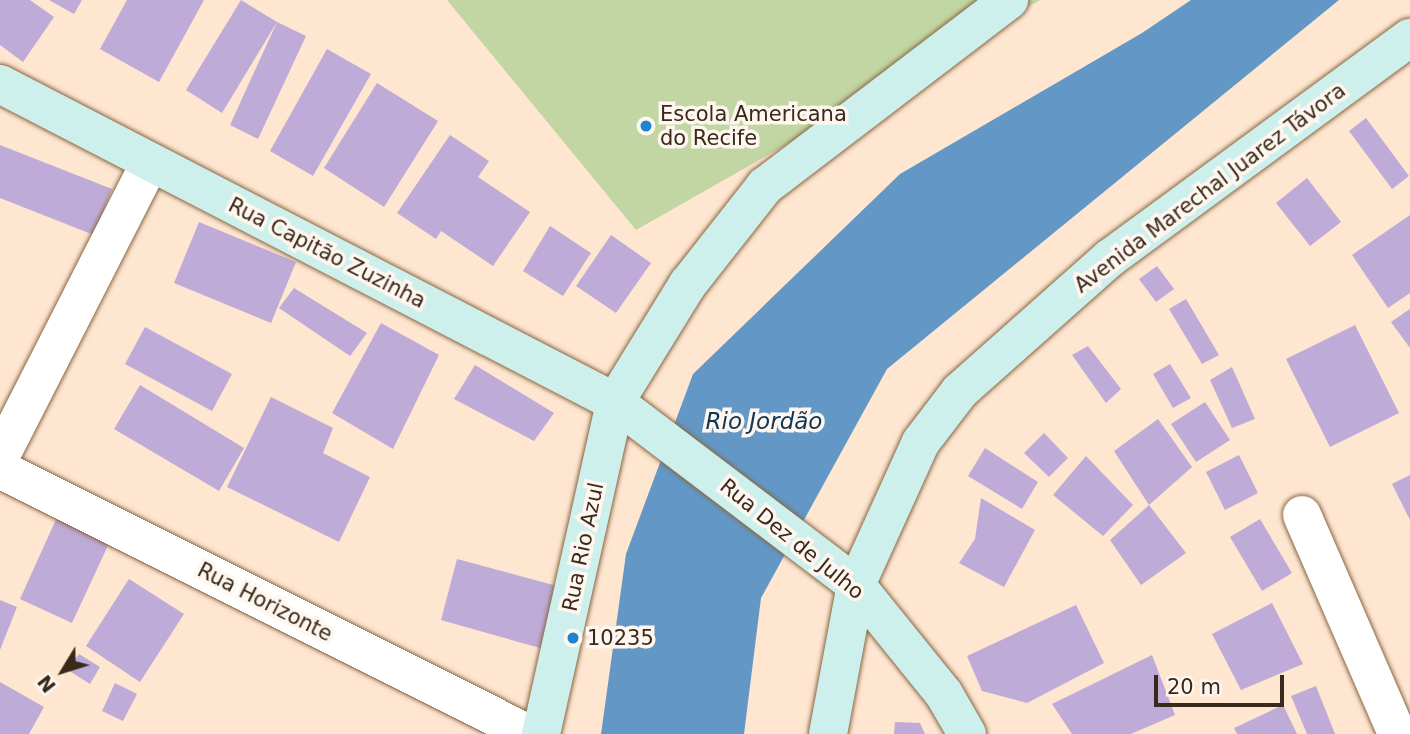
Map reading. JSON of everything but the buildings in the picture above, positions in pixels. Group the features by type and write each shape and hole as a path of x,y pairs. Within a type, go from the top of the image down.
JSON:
{"main road":[{"path":"615,402 688,284 765,186 1009,0"},
{"name":"Avenida Marechal Juarez Távora","path":"856,585 921,442 960,391 1110,258 1410,38"},
{"name":"Rua Capitão Zuzinha","path":"0,84 615,402 651,426"},
{"name":"Rua Rio Azul","path":"541,734 615,402"},
{"name":"Rua Dez de Julho","path":"651,426 856,585 944,694 967,734"},
{"path":"828,734 856,585"}],"street":[{"path":"0,457 150,162"},
{"name":"Rua Horizonte","path":"0,470 529,734"},
{"path":"1302,515 1397,708"}],"green space":[{"name":"Escola Americana do Recife","path":"447,0 1040,0 636,230"}],"water":[{"name":"Rio Jordão","path":"1191,0 1339,0 887,369 761,598 744,734 601,734 626,554 693,374 900,174 1142,33"}],"place":[{"name":"Escola Americana do Recife","path":"646,126"},
{"name":"10235","path":"573,638"}]}
